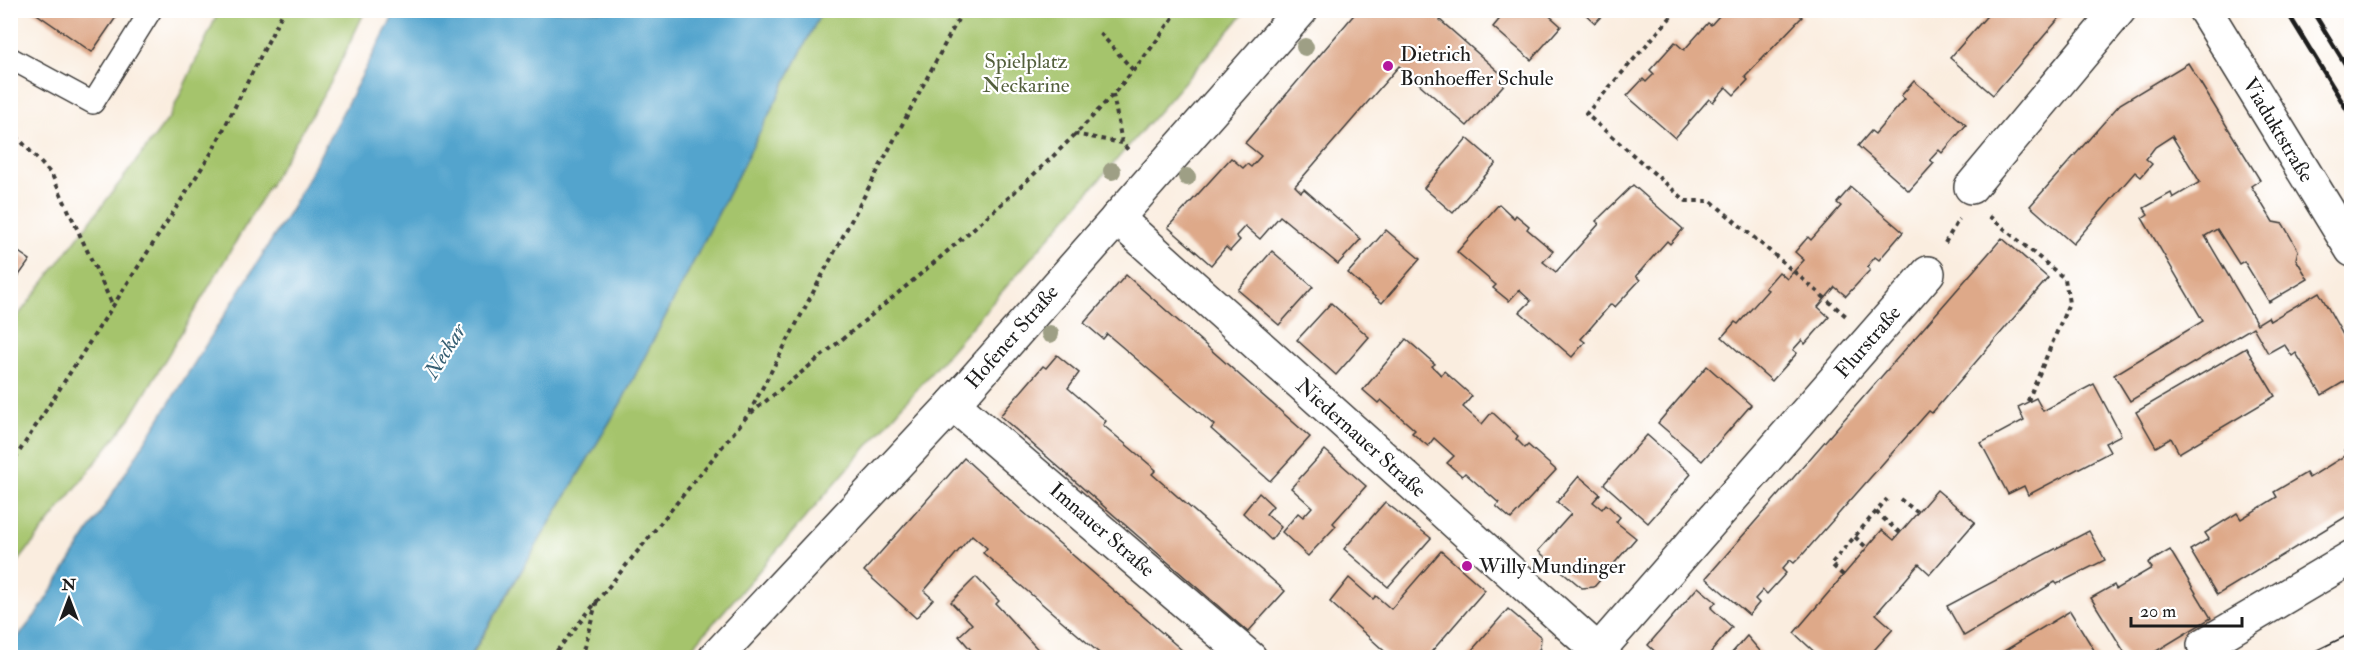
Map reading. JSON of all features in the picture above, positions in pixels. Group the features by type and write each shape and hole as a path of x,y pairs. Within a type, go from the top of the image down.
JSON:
{"street":[{"name":"Hofener Straße","path":"715,657 953,404 1301,10"},
{"name":"Viaduktstraße","path":"2205,10 2352,250"},
{"path":"1970,194 2114,12"},
{"name":"Niedernauer Straße","path":"1117,218 1599,655"},
{"name":"Flurstraße","path":"1599,655 1928,273"},
{"name":"Imnauer Straße","path":"953,404 1250,657"},
{"path":"2204,645 2352,557"}],"lane":[{"path":"10,58 93,103 151,10"}],"path":[{"path":"10,466 212,152 284,10"},
{"path":"552,657 598,597 646,543 748,415 963,10"},
{"path":"748,415 915,281 1042,168 1133,70 1178,10"},
{"path":"1677,10 1586,114 1686,201 1711,201 1871,338"},
{"path":"1100,33 1133,70"},
{"path":"1113,93 1122,143"},
{"path":"10,129 52,175 114,307"},
{"path":"1074,134 1122,143 1156,175"},
{"path":"1928,273 1970,194 2065,279 2069,303 2027,403"},
{"path":"1843,575 1831,564 1887,499"},
{"path":"1900,499 1917,512"},
{"path":"1876,512 1900,533"},
{"path":"1855,537 1867,548"},
{"path":"580,657 598,597"}],"green space":[{"path":"219,11 365,11 330,84 131,417 11,571 11,325 169,118"},
{"name":"Spielplatz Neckarine","path":"822,11 1246,11 684,657 470,658 621,403"}],"water":[{"name":"Neckar","path":"396,11 822,11 621,403 470,657 11,657 11,646 38,612 293,206"}],"building":[{"path":"31,10 121,10 92,52"},
{"path":"1358,10 1433,10 1441,18 1440,20 1508,80 1467,126 1399,66 1295,186 1301,192 1304,189 1361,239 1338,264 1280,216 1260,239 1245,226 1236,236 1240,240 1230,251 1226,247 1211,265 1168,227 1231,158 1243,168 1247,164 1251,167 1261,156 1245,143"},
{"path":"1507,10 1543,10 1561,26 1531,60 1493,27"},
{"path":"1581,10 1607,10 1595,23"},
{"path":"1718,10 1802,10 1799,14 1802,17 1745,77 1748,80 1734,95 1726,87 1713,102 1709,99 1675,138 1627,96 1643,79 1646,82 1654,74 1650,70 1675,42 1684,50 1708,23 1711,25 1719,16 1716,13"},
{"path":"1992,10 2056,10 2062,15 1993,95 1950,58"},
{"path":"2188,63 2260,180 2251,186 2273,222 2283,224 2298,250 2296,259 2308,279 2269,302 2244,261 2239,264 2217,229 2205,236 2257,324 2268,317 2270,321 2319,292 2352,351 2352,377 2322,395 2296,353 2292,356 2284,344 2268,353 2253,327 2130,401 2114,375 2203,321 2142,218 2148,214 2144,208 2171,193 2173,198 2200,182 2172,136 2155,147 2146,159 2152,164 2141,177 2135,172 2073,244 2030,206 2120,104"},
{"path":"1914,81 1966,125 1942,153 1939,150 1930,160 1934,163 1909,191 1858,146 1871,131 1875,134 1905,99 1901,96"},
{"path":"1467,138 1496,163 1453,213 1424,188"},
{"path":"1633,185 1683,229 1670,244 1667,241 1636,276 1640,280 1615,307 1611,304 1581,339 1585,342 1572,357 1520,312 1531,301 1519,290 1509,301 1493,288 1496,285 1457,252 1499,204 1514,218 1516,215 1529,226 1527,229 1553,251 1543,262 1556,272 1599,224 1596,221"},
{"path":"1851,187 1903,232 1879,260 1875,257 1867,267 1870,270 1846,296 1835,287 1818,307 1829,317 1805,344 1802,340 1793,350 1797,353 1772,381 1722,337 1735,322 1738,324 1768,290 1765,288 1779,272 1787,279 1804,260 1795,252 1808,237 1811,240 1841,206 1837,203"},
{"path":"1386,230 1420,259 1382,303 1348,273"},
{"path":"2002,238 2048,278 1932,413 1929,411 1804,553 1794,563 1790,560 1782,569 1786,573 1767,594 1763,590 1755,599 1759,603 1749,615 1706,578"},
{"path":"10,246 30,260 10,288"},
{"path":"1272,251 1313,287 1279,325 1238,290"},
{"path":"1126,275 1310,437 1270,481 1211,429 1214,425 1180,396 1107,334 1103,339 1084,323"},
{"path":"1331,303 1369,337 1336,375 1297,340"},
{"path":"1406,339 1435,364 1432,366 1441,375 1444,371 1472,396 1463,407 1482,424 1492,412 1518,436 1516,439 1525,448 1528,445 1556,470 1511,519 1496,506 1499,503 1465,473 1462,476 1447,463 1454,456 1434,438 1428,446 1412,433 1415,430 1381,400 1378,403 1363,390"},
{"path":"2246,348 2275,396 2179,453 2171,438 2156,447 2136,412"},
{"path":"1057,355 1079,373 1068,388 1106,421 1103,425 1156,470 1152,474 1285,591 1248,632 1000,416 1043,366 1046,368"},
{"path":"1707,366 1751,405 1702,461 1658,423"},
{"path":"2094,384 2121,435 2105,443 2110,452 2028,495 2024,486 2008,494 1981,443 2024,420 2018,407 2036,398 2043,411"},
{"path":"1647,435 1691,474 1648,523 1604,484"},
{"path":"2352,445 2352,513 2217,595 2190,550 2209,539 2205,533 2237,513 2241,519 2277,497 2274,492 2306,473 2309,478 2346,455 2344,450"},
{"path":"1325,450 1366,486 1333,523 1336,526 1308,556 1282,532 1298,513 1303,517 1312,507 1291,488"},
{"path":"964,458 1191,658 1105,658 983,553 987,548 972,535 924,591 933,599 916,618 864,571"},
{"path":"1579,476 1600,494 1593,502 1602,509 1606,504 1620,517 1616,522 1636,538 1594,587 1582,588 1538,551 1571,514 1557,502"},
{"path":"1937,490 1975,522 1930,574 1919,564 1876,614 1893,629 1867,658 1821,658 1794,633 1882,530 1894,540"},
{"path":"1259,493 1273,506 1266,514 1281,527 1271,540 1243,513"},
{"path":"1385,502 1431,538 1388,587 1344,549"},
{"path":"2089,531 2105,560 2057,584 2055,582 1964,636 1947,606"},
{"path":"2170,550 2211,618 2145,658 2128,658 2091,598 2114,585 2116,589 2152,568 2148,563"},
{"path":"1441,551 1485,590 1426,658 1392,658 1330,602 1349,578 1373,599 1376,596 1391,609"},
{"path":"976,577 999,601 996,604 1046,658 978,658 959,636 972,624 951,602"},
{"path":"1698,587 1716,602 1711,608 1732,627 1706,658 1662,658 1648,645"},
{"path":"1508,609 1541,637 1540,648 1531,658 1465,658"},
{"path":"2070,611 2099,658 2001,658 1999,654"},
{"path":"1747,636 1766,658 1733,658 1730,655"}],"tram line":[{"path":"2301,658 2352,633"},
{"path":"2344,658 2352,654"}],"railway":[{"path":"2286,10 2352,118"},
{"path":"2312,10 2352,75"}],"place":[{"name":"Dietrich Bonhoeffer Schule","path":"1388,66"},
{"name":"Willy Mundinger","path":"1467,566"}]}
